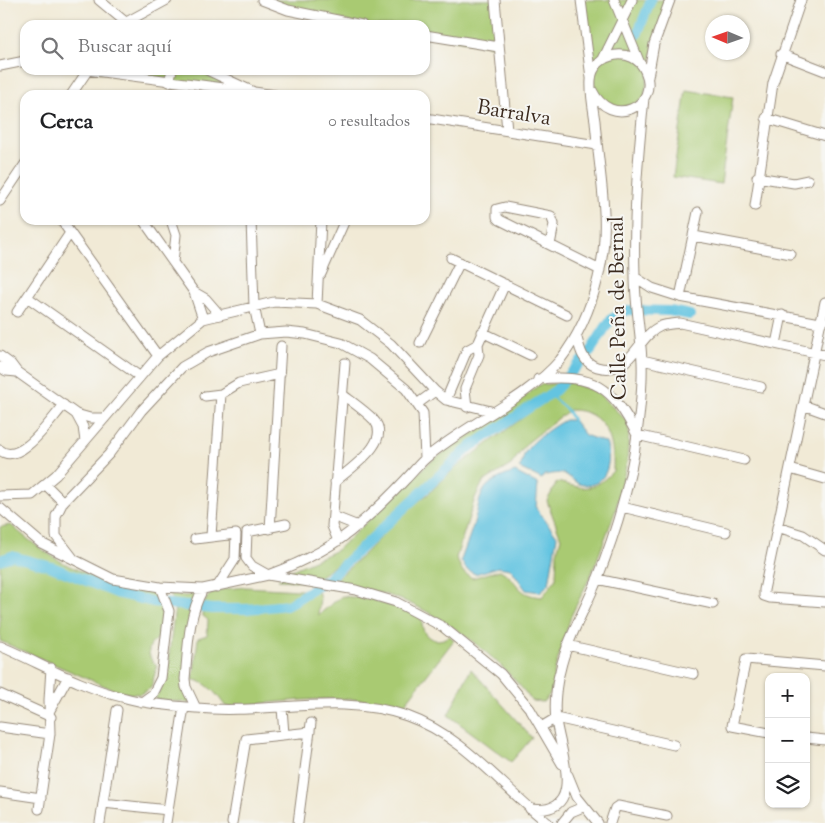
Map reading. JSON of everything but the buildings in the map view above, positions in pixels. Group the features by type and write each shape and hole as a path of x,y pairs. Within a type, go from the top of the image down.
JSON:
{"street":[{"path":"99,0 121,20"},
{"path":"132,20 167,0"},
{"path":"262,0 288,10 337,20"},
{"path":"495,0 507,130"},
{"path":"581,0 592,90 596,100 605,108 616,112 626,111 637,106 644,98 648,88 654,44 670,0"},
{"path":"614,0 622,24 648,77"},
{"path":"591,78 595,67 603,59 622,24 632,0"},
{"path":"755,206 757,177 766,118 781,54 801,0"},
{"path":"430,36 499,47"},
{"path":"781,54 825,71"},
{"path":"603,59 628,55 639,61"},
{"path":"0,66 20,62"},
{"path":"74,90 85,75"},
{"path":"122,75 237,90"},
{"path":"169,82 171,75"},
{"path":"218,75 250,90"},
{"name":"Calle Peña de Bernal","path":"268,575 295,565 338,541 358,526 425,458 538,379 558,362 576,338 600,270 605,218 592,90"},
{"name":"Calle Peña de Bernal","path":"567,773 556,718 559,672 567,645 597,579 622,507 637,436 642,360 634,277 634,191 644,98"},
{"path":"766,118 825,136"},
{"name":"Barralva","path":"430,119 597,145"},
{"path":"0,201 20,171"},
{"path":"757,177 794,183 808,180"},
{"path":"550,245 554,224 551,216 505,208 498,209 497,217 500,220 550,245 600,270"},
{"path":"680,297 698,212"},
{"path":"64,225 158,356"},
{"path":"146,225 194,292 203,319"},
{"path":"172,262 176,235 173,225"},
{"path":"249,225 254,306 260,334"},
{"path":"318,304 321,225"},
{"path":"319,279 343,225"},
{"path":"17,312 70,233"},
{"path":"694,236 791,254"},
{"path":"451,258 567,315"},
{"path":"420,343 460,262"},
{"path":"634,277 652,288 680,297 822,322"},
{"path":"467,407 465,389 479,355 478,344 505,284"},
{"path":"194,292 206,299 219,314"},
{"path":"27,297 139,376"},
{"path":"0,496 32,495 56,475 139,376 158,356 203,319 274,302 318,304 360,320 391,344 435,391 446,400 491,412"},
{"path":"825,302 764,596 825,602"},
{"path":"776,344 782,315"},
{"path":"576,338 584,358 592,366 604,369 617,368 630,358 640,345 660,326 680,323 825,355"},
{"path":"75,560 56,536 56,516 63,502 109,454 141,412 182,368 208,352 260,334 286,332 341,343 370,359 406,389 423,413 425,458"},
{"path":"482,332 530,355"},
{"path":"446,400 467,350 478,344"},
{"path":"270,528 281,346"},
{"path":"0,356 11,364 17,372 76,414 90,418 105,418"},
{"path":"642,360 761,387"},
{"path":"338,541 332,526 345,362"},
{"path":"0,367 6,371 17,372"},
{"path":"205,396 221,394 239,383 280,374"},
{"path":"538,379 568,376 584,379 610,394 624,409 637,436 744,460"},
{"path":"417,404 435,391"},
{"path":"211,536 221,394"},
{"path":"335,482 373,448 379,439 379,430 374,420 342,394"},
{"path":"0,450 4,454 14,454 26,448 64,405"},
{"path":"803,406 825,413"},
{"path":"76,414 83,428 85,441"},
{"path":"790,469 825,479"},
{"path":"45,484 63,502"},
{"path":"622,507 726,532"},
{"path":"0,508 41,543 113,579 160,587 203,589 268,575"},
{"path":"333,516 358,526"},
{"path":"286,524 247,532 246,558 252,566 268,575 356,590 396,602 443,627 501,674 519,695 541,727 567,773 583,807 598,823"},
{"path":"777,527 803,535 825,550"},
{"path":"195,539 236,534 235,559 217,587"},
{"path":"235,559 246,558"},
{"path":"597,579 712,604"},
{"path":"142,702 153,694 161,678 168,607 160,587"},
{"path":"196,708 186,687 185,679 191,617 195,603 203,589"},
{"path":"567,645 694,674"},
{"path":"0,646 95,689 142,702 196,708 282,708 338,704 408,716 442,732 472,754 530,809 548,823"},
{"path":"765,731 732,726 746,659 825,666"},
{"path":"39,809 50,734 51,714 48,700 51,668"},
{"path":"51,714 68,677"},
{"path":"0,694 51,714"},
{"path":"166,823 184,707"},
{"path":"282,708 284,734"},
{"path":"100,823 117,710"},
{"path":"541,727 556,718 674,745"},
{"path":"0,727 50,734"},
{"path":"232,823 246,739 284,734 310,728 298,823"},
{"path":"810,738 825,740"},
{"path":"530,809 544,811 556,805 565,794 567,773"},
{"path":"0,792 41,798"},
{"path":"104,802 168,810"},
{"path":"610,823 615,808 618,806 667,816"},
{"path":"562,823 571,812 583,807"}],"green space":[{"path":"262,0 495,0 499,47 430,36 430,20 342,20"},
{"path":"581,0 670,0 654,44 644,98 626,111 597,100"},
{"path":"125,75 218,75 250,90"},
{"path":"686,90 733,97 721,184 673,177"},
{"path":"560,383 452,458 347,557 312,582 278,580 285,573 337,550 430,462 517,403 539,385"},
{"path":"571,383 597,392 627,421 629,432 627,462 615,512 592,573 571,616 555,669 551,693 543,702 532,701 519,684 485,652 446,623 425,611 405,601 377,592 327,588 365,553 403,513 428,494 454,469 565,384","holes":["569,410 581,411 591,415 605,428 612,448 613,471 594,486 582,487 557,482 547,501 561,538 557,552 556,579 542,597 533,596 522,591 512,579 500,570 472,578 463,572 456,558 475,498 483,482 511,465 527,443"]},
{"path":"11,525 61,562 78,570 115,583 157,591 165,607 162,637 150,646 149,650 150,658 157,666 151,688 140,694 121,693 0,641 0,527"},
{"path":"245,587 318,591 320,598 318,615 342,596 371,599 422,617 425,634 433,639 444,639 450,636 454,640 403,706 359,700 314,699 226,707 207,686 193,680 198,638 207,635 208,620 202,615 203,606 206,599 215,592"},
{"path":"169,593 185,596 197,594 184,685 190,703 155,699 166,679 175,607"},
{"path":"471,669 532,738 511,762 448,715"}],"water":[{"path":"565,420 573,420 585,435 606,443 608,464 603,476 593,484 579,484 562,473 544,475 542,479 519,468 524,454 530,446 544,433"},
{"path":"515,472 538,484 536,508 557,536 549,584 540,592 526,590 511,569 498,567 475,574 466,569 461,560 483,492 493,481"}],"waterway":[{"path":"637,35 651,0"},
{"path":"0,560 12,556 52,567 119,594 153,602 212,609 247,609 288,605 328,579 470,447 556,390 591,350 611,319 627,310 670,311 690,315"},
{"path":"550,395 567,410 573,420"}]}
